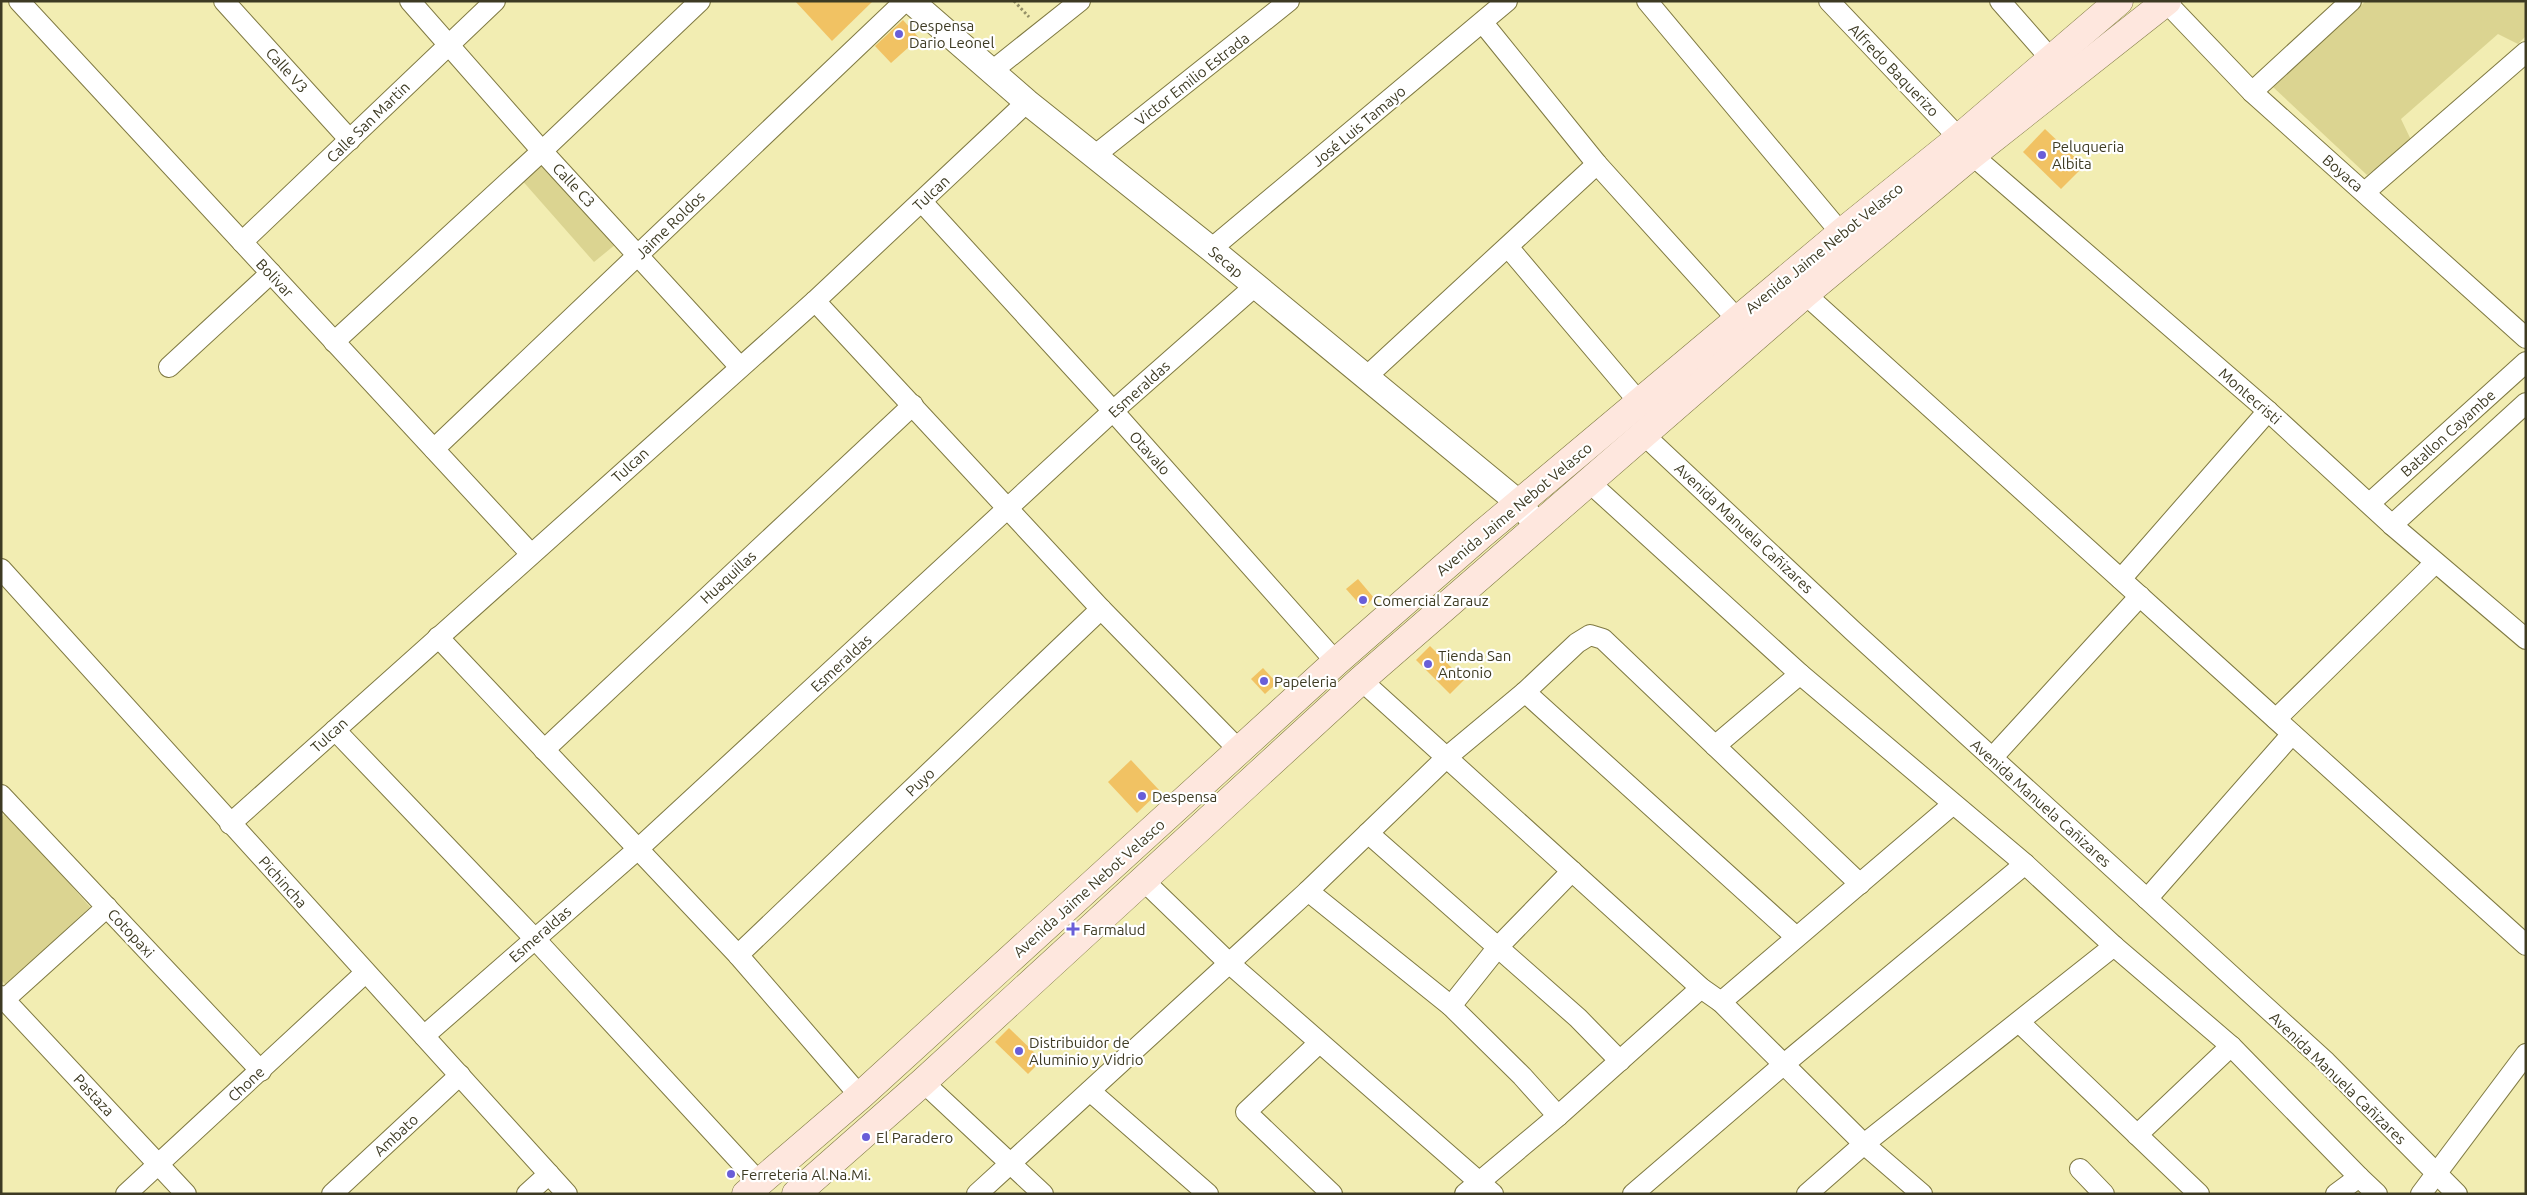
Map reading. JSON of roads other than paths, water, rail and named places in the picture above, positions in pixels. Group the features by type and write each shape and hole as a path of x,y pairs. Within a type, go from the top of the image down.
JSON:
{"main road":[{"name":"Avenida Jaime Nebot Velasco","path":"796,1194 923,1082 1361,680 1805,294 1966,147 2051,59 2118,1"},
{"name":"Avenida Jaime Nebot Velasco","path":"753,1188 860,1096 1336,662 1519,503 1737,319 1841,233 1966,147 2166,2"},
{"path":"1604,432 1623,453"}],"street":[{"name":"Bolivar","path":"19,1 531,554"},
{"name":"Calle V3","path":"224,1 350,140"},
{"name":"Calle C3","path":"410,1 542,151 639,254 740,367"},
{"name":"Calle San Martin","path":"242,242 495,1"},
{"path":"334,342 542,151 700,1"},
{"name":"Jaime Roldos","path":"434,449 905,1"},
{"name":"Secap","path":"911,1 1027,102 1210,249 1519,503 1538,526"},
{"path":"992,71 1080,1"},
{"name":"Victor Emilio Estrada","path":"1094,156 1289,1"},
{"name":"José Luis Tamayo","path":"1210,249 1483,23 1507,1"},
{"path":"1647,1 1841,233"},
{"name":"Alfredo Baquerizo","path":"1829,1 1966,147"},
{"path":"2000,1 2051,59"},
{"path":"2252,92 2351,1"},
{"name":"Boyaca","path":"2166,2 2252,92 2366,192 2526,338"},
{"path":"1483,23 1597,164 1737,319"},
{"path":"2366,192 2526,52"},
{"name":"Tulcan","path":"230,824 815,301 1027,102"},
{"name":"Montecristi","path":"1966,147 2268,411 2435,563 2526,639"},
{"path":"1365,378 1597,164"},
{"name":"Otavalo","path":"922,202 1113,411 1336,662"},
{"path":"1508,247 1639,402"},
{"path":"169,366 271,273"},
{"name":"Esmeraldas","path":"424,1036 638,849 1008,510 1113,411 1255,286"},
{"path":"1805,294 2526,945"},
{"path":"815,301 1008,510 1239,750"},
{"name":"Batallon Cayambe","path":"2370,503 2526,362"},
{"name":"Huaquillas","path":"544,750 913,405"},
{"name":"Batallon Cayambe","path":"2392,525 2524,409"},
{"path":"2121,579 2268,411"},
{"name":"Avenida Manuela Cañizares","path":"1644,435 1992,758 2326,1062 2435,1174 2457,1194"},
{"path":"1589,482 1800,674 1952,805 2025,864 2114,946 2231,1046 2377,1194"},
{"path":"2276,719 2435,563"},
{"name":"Pichincha","path":"1,569 567,1194"},
{"path":"1992,758 2140,596"},
{"name":"Puyo","path":"738,955 1102,609"},
{"path":"977,1194 1308,891 1447,757 1525,692 1577,643 1590,635 1603,639 1860,884"},
{"path":"438,638 738,955 860,1096"},
{"path":"1715,746 1800,674"},
{"path":"1361,680 1701,988 1721,1002 1864,1144 1922,1194"},
{"path":"1525,692 1796,936"},
{"path":"334,730 535,939 753,1188"},
{"path":"2147,899 2292,734"},
{"name":"Cotopaxi","path":"1,795 261,1071"},
{"path":"1721,1002 1796,936 1952,805"},
{"path":"1368,833 1578,1018 1620,1060"},
{"path":"1632,1194 1783,1065 2025,864"},
{"path":"1450,1006 1498,947 1572,871"},
{"path":"1142,879 1229,962 1487,1188"},
{"path":"1308,891 1450,1006 1522,1076 1558,1116"},
{"path":"3,998 106,907"},
{"path":"1807,1194 1864,1144 2114,946"},
{"name":"Chone","path":"126,1194 365,973"},
{"path":"1465,1194 1487,1188 1558,1116 1701,988"},
{"name":"Pastaza","path":"3,998 186,1194"},
{"path":"2019,1022 2199,1194"},
{"path":"1319,1042 1246,1112 1332,1194"},
{"path":"2137,1135 2231,1046"},
{"path":"2421,1194 2435,1174 2519,1075 2526,1054"},
{"name":"Ambato","path":"332,1194 460,1075"},
{"path":"923,1082 1043,1194"},
{"path":"1090,1091 1208,1194"},
{"path":"2080,1168 2104,1194"},
{"path":"527,1194 549,1174"},
{"path":"2336,1194 2359,1177"}],"place":[{"name":"Despensa Dario Leonel","path":"899,34"},
{"name":"Peluqueria Albita","path":"2042,155"},
{"name":"Comercial Zarauz","path":"1363,600"},
{"name":"Tienda San Antonio","path":"1428,664"},
{"name":"Papeleria","path":"1264,681"},
{"name":"Despensa","path":"1142,796"},
{"name":"Farmalud","path":"1073,929"},
{"name":"Distribuidor de Aluminio y Vidrio","path":"1019,1051"},
{"name":"El Paradero","path":"866,1137"},
{"name":"Ferreteria Al.Na.Mi.","path":"731,1174"}]}
